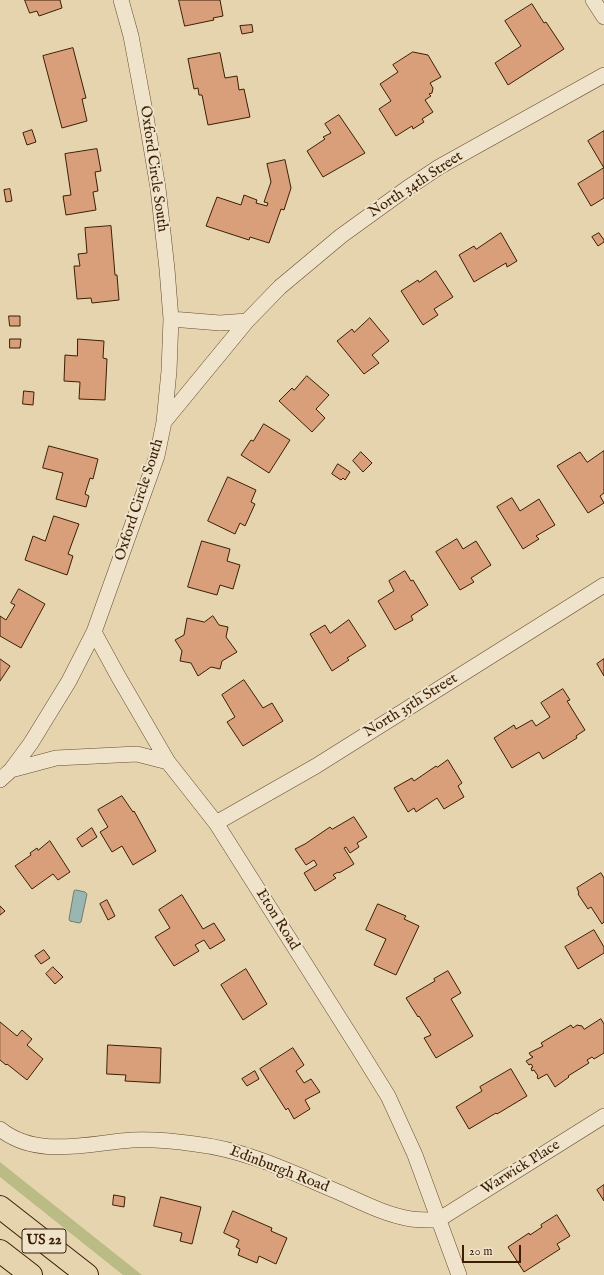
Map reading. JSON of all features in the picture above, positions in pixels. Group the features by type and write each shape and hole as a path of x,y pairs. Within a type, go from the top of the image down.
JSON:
{"highway":[{"name":"US 22","path":"0,1207 87,1275"},
{"name":"US 22","path":"0,1251 30,1275"}],"street":[{"name":"Oxford Circle South","path":"0,780 11,770 31,743 69,681 94,632 157,456 164,422 169,371 170,319 167,269 158,188 131,36 120,0"},
{"path":"593,0 604,17"},
{"name":"North 34th Street","path":"164,422 247,321 280,287 341,236 406,188 439,167 604,75"},
{"path":"170,319 220,323 247,321"},
{"name":"North 35th Street","path":"216,823 316,766 604,585"},
{"name":"Eton Road","path":"94,632 168,762 216,823 388,1096 415,1155 459,1275"},
{"path":"11,770 56,758 137,754 168,762"},
{"name":"Warwick Place","path":"438,1220 604,1116"},
{"name":"Edinburgh Road","path":"0,1129 21,1142 44,1147 64,1147 133,1140 168,1140 211,1146 244,1154 275,1165 386,1213 412,1219 438,1220"}],"green space":[{"path":"0,1162 142,1275 123,1275 0,1177"}],"water":[{"path":"76,890 87,894 81,922 79,923 70,921 69,919 74,891"}],"building":[{"path":"25,0 60,0 62,8 39,16 37,11 30,13"},
{"path":"179,0 220,0 223,16 213,18 214,20 185,26"},
{"path":"532,4 544,23 546,22 564,49 508,85 495,63 521,46 505,21"},
{"path":"252,25 253,32 242,34 240,26"},
{"path":"73,48 86,98 82,99 87,121 62,128 43,56"},
{"path":"413,52 428,55 441,77 430,83 433,88 432,93 429,94 431,96 425,100 433,112 422,119 424,122 413,129 412,126 396,136 379,109 391,101 380,84 398,72 393,65"},
{"path":"220,53 225,78 237,76 239,90 244,89 250,117 208,125 202,95 199,95 198,88 194,89 188,59"},
{"path":"339,115 365,153 323,177 307,151 325,139 323,137 331,133 325,124"},
{"path":"32,130 36,142 27,145 23,133"},
{"path":"604,131 604,168 588,141"},
{"path":"97,149 101,171 95,172 98,191 93,192 96,210 66,215 63,196 71,195 65,154"},
{"path":"285,160 291,188 284,210 281,209 269,243 250,237 249,240 206,226 217,197 241,205 244,195 257,200 256,203 267,206 268,203 264,202 271,182 267,164"},
{"path":"604,168 604,198 591,206 578,184"},
{"path":"10,189 12,201 6,202 4,190"},
{"path":"111,226 115,275 117,275 119,300 92,303 91,298 77,299 74,266 80,266 78,254 87,253 85,228"},
{"path":"501,233 517,261 507,267 506,263 474,282 459,255 474,246 476,249"},
{"path":"599,233 604,242 598,246 592,237"},
{"path":"436,271 453,297 434,309 438,315 423,325 401,291"},
{"path":"9,316 20,316 20,326 10,326"},
{"path":"370,318 389,341 372,355 379,363 364,374 337,341 352,329 354,332"},
{"path":"10,339 21,339 20,348 10,348"},
{"path":"78,339 104,341 103,358 107,359 105,400 79,399 80,382 64,381 65,355 77,356"},
{"path":"307,376 329,395 316,409 325,418 312,432 279,401 292,388 294,390"},
{"path":"24,391 34,392 33,405 23,404"},
{"path":"264,424 290,440 269,473 241,455 251,440 253,441"},
{"path":"49,446 98,459 93,479 90,478 85,494 89,496 86,507 56,499 63,473 43,468"},
{"path":"604,451 604,493 600,496 604,503 588,513 557,466 580,452 587,462"},
{"path":"361,452 372,463 363,472 353,461"},
{"path":"338,464 350,472 345,480 343,478 341,480 332,474"},
{"path":"228,477 256,490 251,502 255,504 245,526 240,523 235,534 208,521"},
{"path":"512,498 520,511 539,499 555,525 536,536 539,539 523,549 497,507"},
{"path":"54,516 79,524 68,554 73,556 67,575 25,560 33,536 45,541"},
{"path":"457,539 463,549 476,541 491,565 471,578 474,582 460,590 436,552"},
{"path":"202,541 230,549 227,561 240,565 233,589 220,585 217,595 188,587"},
{"path":"405,571 411,581 413,580 428,605 411,616 413,620 395,630 378,601 394,591 389,581"},
{"path":"19,589 45,604 21,648 0,636 0,616 6,620 15,605 11,603"},
{"path":"213,616 219,625 228,627 226,637 237,652 222,661 220,669 211,667 198,676 191,663 180,661 182,651 175,640 184,635 187,618 204,622"},
{"path":"349,620 366,646 347,658 349,660 332,671 310,634 325,625 330,633"},
{"path":"0,659 10,666 0,681"},
{"path":"604,659 604,676 597,664"},
{"path":"244,680 263,708 272,703 283,721 243,746 227,722 235,717 222,695"},
{"path":"563,689 570,700 567,701 585,730 576,736 577,738 543,759 539,752 512,768 494,738 514,725 516,729 532,720 536,726 550,717 541,703"},
{"path":"448,760 462,783 458,786 464,797 444,809 437,798 416,812 414,808 408,812 394,788 412,778 414,781 436,766 437,767"},
{"path":"122,796 133,812 134,811 156,851 133,865 122,846 112,852 100,832 108,827 98,810"},
{"path":"354,817 367,837 357,843 359,847 350,853 346,847 344,848 354,864 333,875 336,878 315,891 304,873 317,865 314,860 306,865 295,849 330,827 332,829"},
{"path":"92,828 97,837 82,847 77,839"},
{"path":"50,841 70,872 58,880 53,874 32,889 15,866 31,855 30,853 37,848 38,850"},
{"path":"601,873 604,878 604,922 602,924 591,907 588,909 578,894 577,888"},
{"path":"182,895 203,929 214,923 225,940 210,949 204,940 195,945 199,951 174,966 155,937 170,928 159,910"},
{"path":"107,900 115,916 108,920 100,904"},
{"path":"378,904 406,916 404,919 419,926 396,975 374,965 386,939 366,930"},
{"path":"0,906 5,911 0,915"},
{"path":"594,930 604,947 604,953 578,969 565,947"},
{"path":"44,950 50,958 41,964 35,956"},
{"path":"53,967 63,977 55,984 46,974"},
{"path":"246,969 267,1004 243,1020 221,985"},
{"path":"448,971 461,993 451,999 473,1036 436,1058 424,1038 431,1035 406,998 435,981 434,979"},
{"path":"601,1019 604,1024 604,1053 594,1059 592,1057 587,1060 589,1063 568,1076 569,1077 555,1087 547,1074 538,1079 538,1076 534,1070 532,1071 531,1068 533,1067 531,1064 529,1065 526,1061 533,1057 529,1053 543,1046 541,1043 571,1025 573,1028 577,1025 582,1026 584,1029"},
{"path":"0,1022 17,1036 22,1030 32,1039 27,1045 43,1059 27,1080 0,1060"},
{"path":"108,1045 161,1048 160,1083 125,1081 126,1075 107,1074"},
{"path":"293,1048 304,1065 296,1071 304,1083 311,1079 320,1092 305,1100 310,1109 294,1119 288,1108 286,1110 260,1069"},
{"path":"511,1069 527,1096 469,1129 456,1107 482,1091 480,1087"},
{"path":"255,1071 259,1079 247,1086 242,1079"},
{"path":"604,1185 604,1201 597,1190"},
{"path":"114,1195 125,1197 124,1207 113,1205"},
{"path":"161,1197 201,1207 192,1244 180,1241 182,1233 154,1226"},
{"path":"233,1211 272,1228 271,1231 287,1238 276,1264 259,1256 257,1263 238,1255 240,1249 236,1247 239,1240 224,1233"},
{"path":"557,1215 570,1236 557,1244 560,1249 524,1272 508,1247 529,1233 530,1235 542,1227 541,1225"}]}
